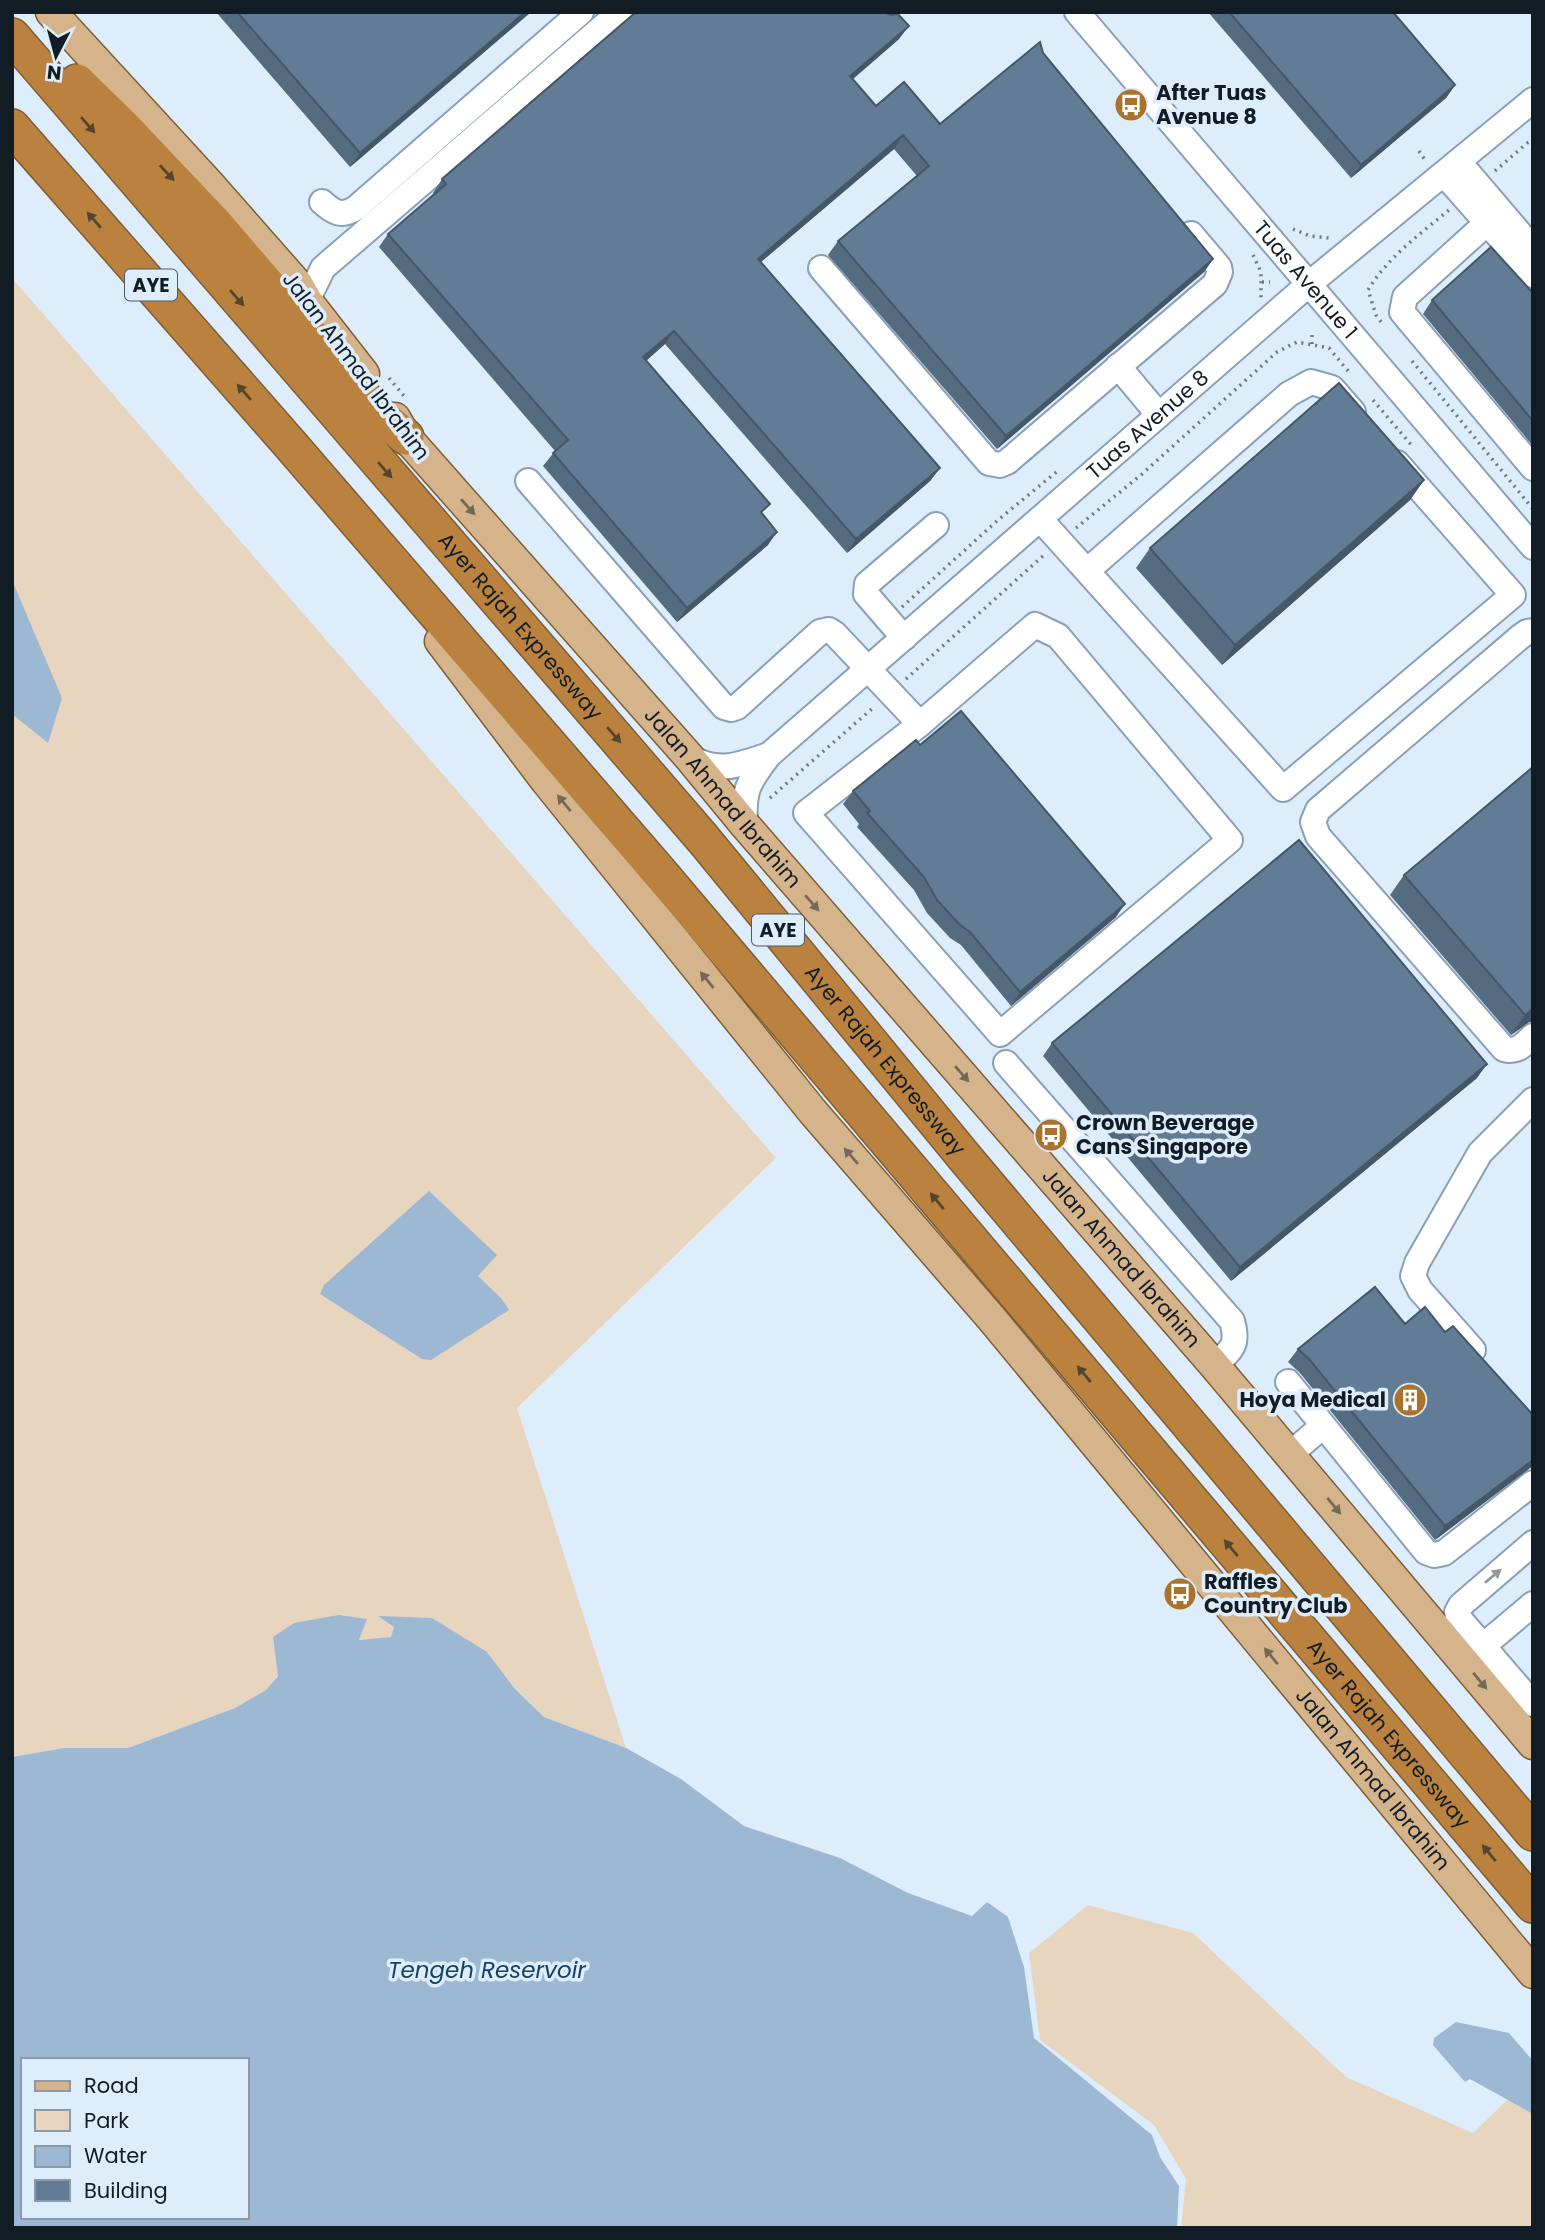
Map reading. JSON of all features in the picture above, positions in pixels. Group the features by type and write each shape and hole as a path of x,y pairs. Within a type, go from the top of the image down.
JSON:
{"highway":[{"path":"12,25 24,29 125,129 214,223 355,390 378,414 407,437"},
{"name":"Ayer Rajah Expressway","path":"12,36 704,840 966,1159 1533,1833"},
{"name":"Ayer Rajah Expressway","path":"12,127 661,874 1533,1905"}],"main road":[{"name":"Jalan Ahmad Ibrahim","path":"51,12 298,285 307,301 381,396 407,437 689,757 745,825 1214,1364 1533,1744"},
{"name":"Jalan Ahmad Ibrahim","path":"289,443 546,781 813,1112 992,1319 1533,1973"}],"street":[{"path":"322,202 332,211 339,213 347,214 356,208 581,12"},
{"path":"307,301 323,268 620,12"},
{"name":"Tuas Avenue 1","path":"1077,12 1533,547"},
{"name":"Tuas Avenue 8","path":"745,825 746,789 769,755 868,669 896,629 1040,519 1309,285 1533,100"},
{"path":"1452,168 1471,191 1533,249"},
{"path":"1471,191 1487,223 1533,275"},
{"path":"821,268 989,463 1000,465 1007,462 1219,279 1219,267 1175,215"},
{"path":"1487,223 1405,297 1402,312 1533,468"},
{"path":"281,267 323,268"},
{"path":"1118,366 1159,415"},
{"path":"1088,570 1270,410 1289,394 1311,382 1332,388 1368,429"},
{"path":"1040,519 1283,789 1513,595 1386,450"},
{"path":"528,481 724,707 737,707 825,630 835,634 920,724"},
{"path":"896,629 866,594 867,584 936,525"},
{"path":"1035,625 1058,636 1230,840 1000,1034 806,813 920,724 1035,625"},
{"path":"1533,631 1520,637 1318,810 1313,822 1318,836 1504,1049 1511,1051 1519,1048 1533,1036"},
{"name":"Tuas Avenue 8","path":"689,757 706,766 717,767 769,755"},
{"path":"1006,1063 1232,1321 1236,1333 1235,1342 1230,1352 1214,1364"},
{"path":"1489,1370 1420,1290 1413,1276 1417,1263 1480,1153 1532,1100"},
{"path":"1287,1382 1426,1552 1434,1555 1444,1553 1533,1483"},
{"path":"1290,1454 1323,1426"},
{"path":"1533,1543 1458,1608 1458,1617 1533,1704"},
{"path":"1483,1647 1533,1604"}],"path":[{"path":"1384,326 1376,315 1368,290 1375,278 1399,251 1533,138"},
{"path":"1258,309 1262,282 1270,282"},
{"path":"768,804 771,796 891,693 1060,541 1142,474 1277,352 1297,342 1312,344 1312,330"},
{"path":"1409,357 1533,509"},
{"path":"896,629 998,520 1061,468"}],"green space":[{"path":"12,278 776,1158 517,1408 626,1748 544,1717 515,1689 487,1652 380,1616 394,1627 391,1638 358,1640 278,1675 266,1690 235,1708 128,1748 64,1748 12,1757"},
{"path":"1088,1905 1193,1933 1346,2077 1473,2133 1533,2075 1533,2228 1181,2228 1186,2179 1154,2125 1040,2040 1029,1953"}],"water":[{"path":"12,580 62,698 48,743 12,714"},
{"path":"429,1191 497,1255 478,1276 501,1298 509,1310 431,1360 422,1359 320,1294 324,1285"},
{"name":"Tengeh Reservoir","path":"339,1615 367,1619 359,1640 391,1637 394,1627 378,1616 432,1618 487,1652 515,1689 544,1717 626,1748 681,1779 744,1826 840,1858 908,1893 972,1916 987,1902 1008,1917 1024,1967 1034,2038 1152,2135 1160,2157 1179,2186 1177,2228 12,2228 12,1757 64,1748 128,1748 235,1708 266,1690 278,1676 273,1637 294,1623"},
{"path":"1456,2022 1509,2033 1533,2061 1533,2114 1470,2079 1465,2082 1433,2045 1434,2038"}],"building":[{"path":"237,12 525,12 360,153"},
{"path":"636,12 898,14 909,26 850,76 876,106 904,82 940,124 1040,42 1043,53 1213,259 1006,436 838,241 929,166 903,135 758,259 940,468 856,539 674,331 643,357 770,504 761,512 777,532 687,608 553,453 568,440 388,234 446,184 442,179"},
{"path":"1229,12 1393,12 1455,85 1361,165"},
{"path":"1491,247 1533,293 1533,421 1432,300"},
{"path":"1339,383 1424,480 1235,645 1150,548"},
{"path":"961,711 1125,904 1020,992 970,932 937,900 924,877 867,813 870,811 853,791 916,740 920,745"},
{"path":"1533,767 1533,1009 1525,1015 1404,875"},
{"path":"1299,840 1487,1064 1240,1267 1052,1043"},
{"name":"Hoya Medical","path":"1375,1287 1405,1324 1425,1307 1445,1332 1453,1326 1533,1415 1533,1460 1445,1526 1298,1349"}],"place":[{"name":"After Tuas Avenue 8","path":"1131,105"},
{"name":"Crown Beverage Cans Singapore","path":"1051,1135"},
{"name":"Hoya Medical","path":"1410,1400"},
{"name":"Raffles Country Club","path":"1180,1594"}]}
